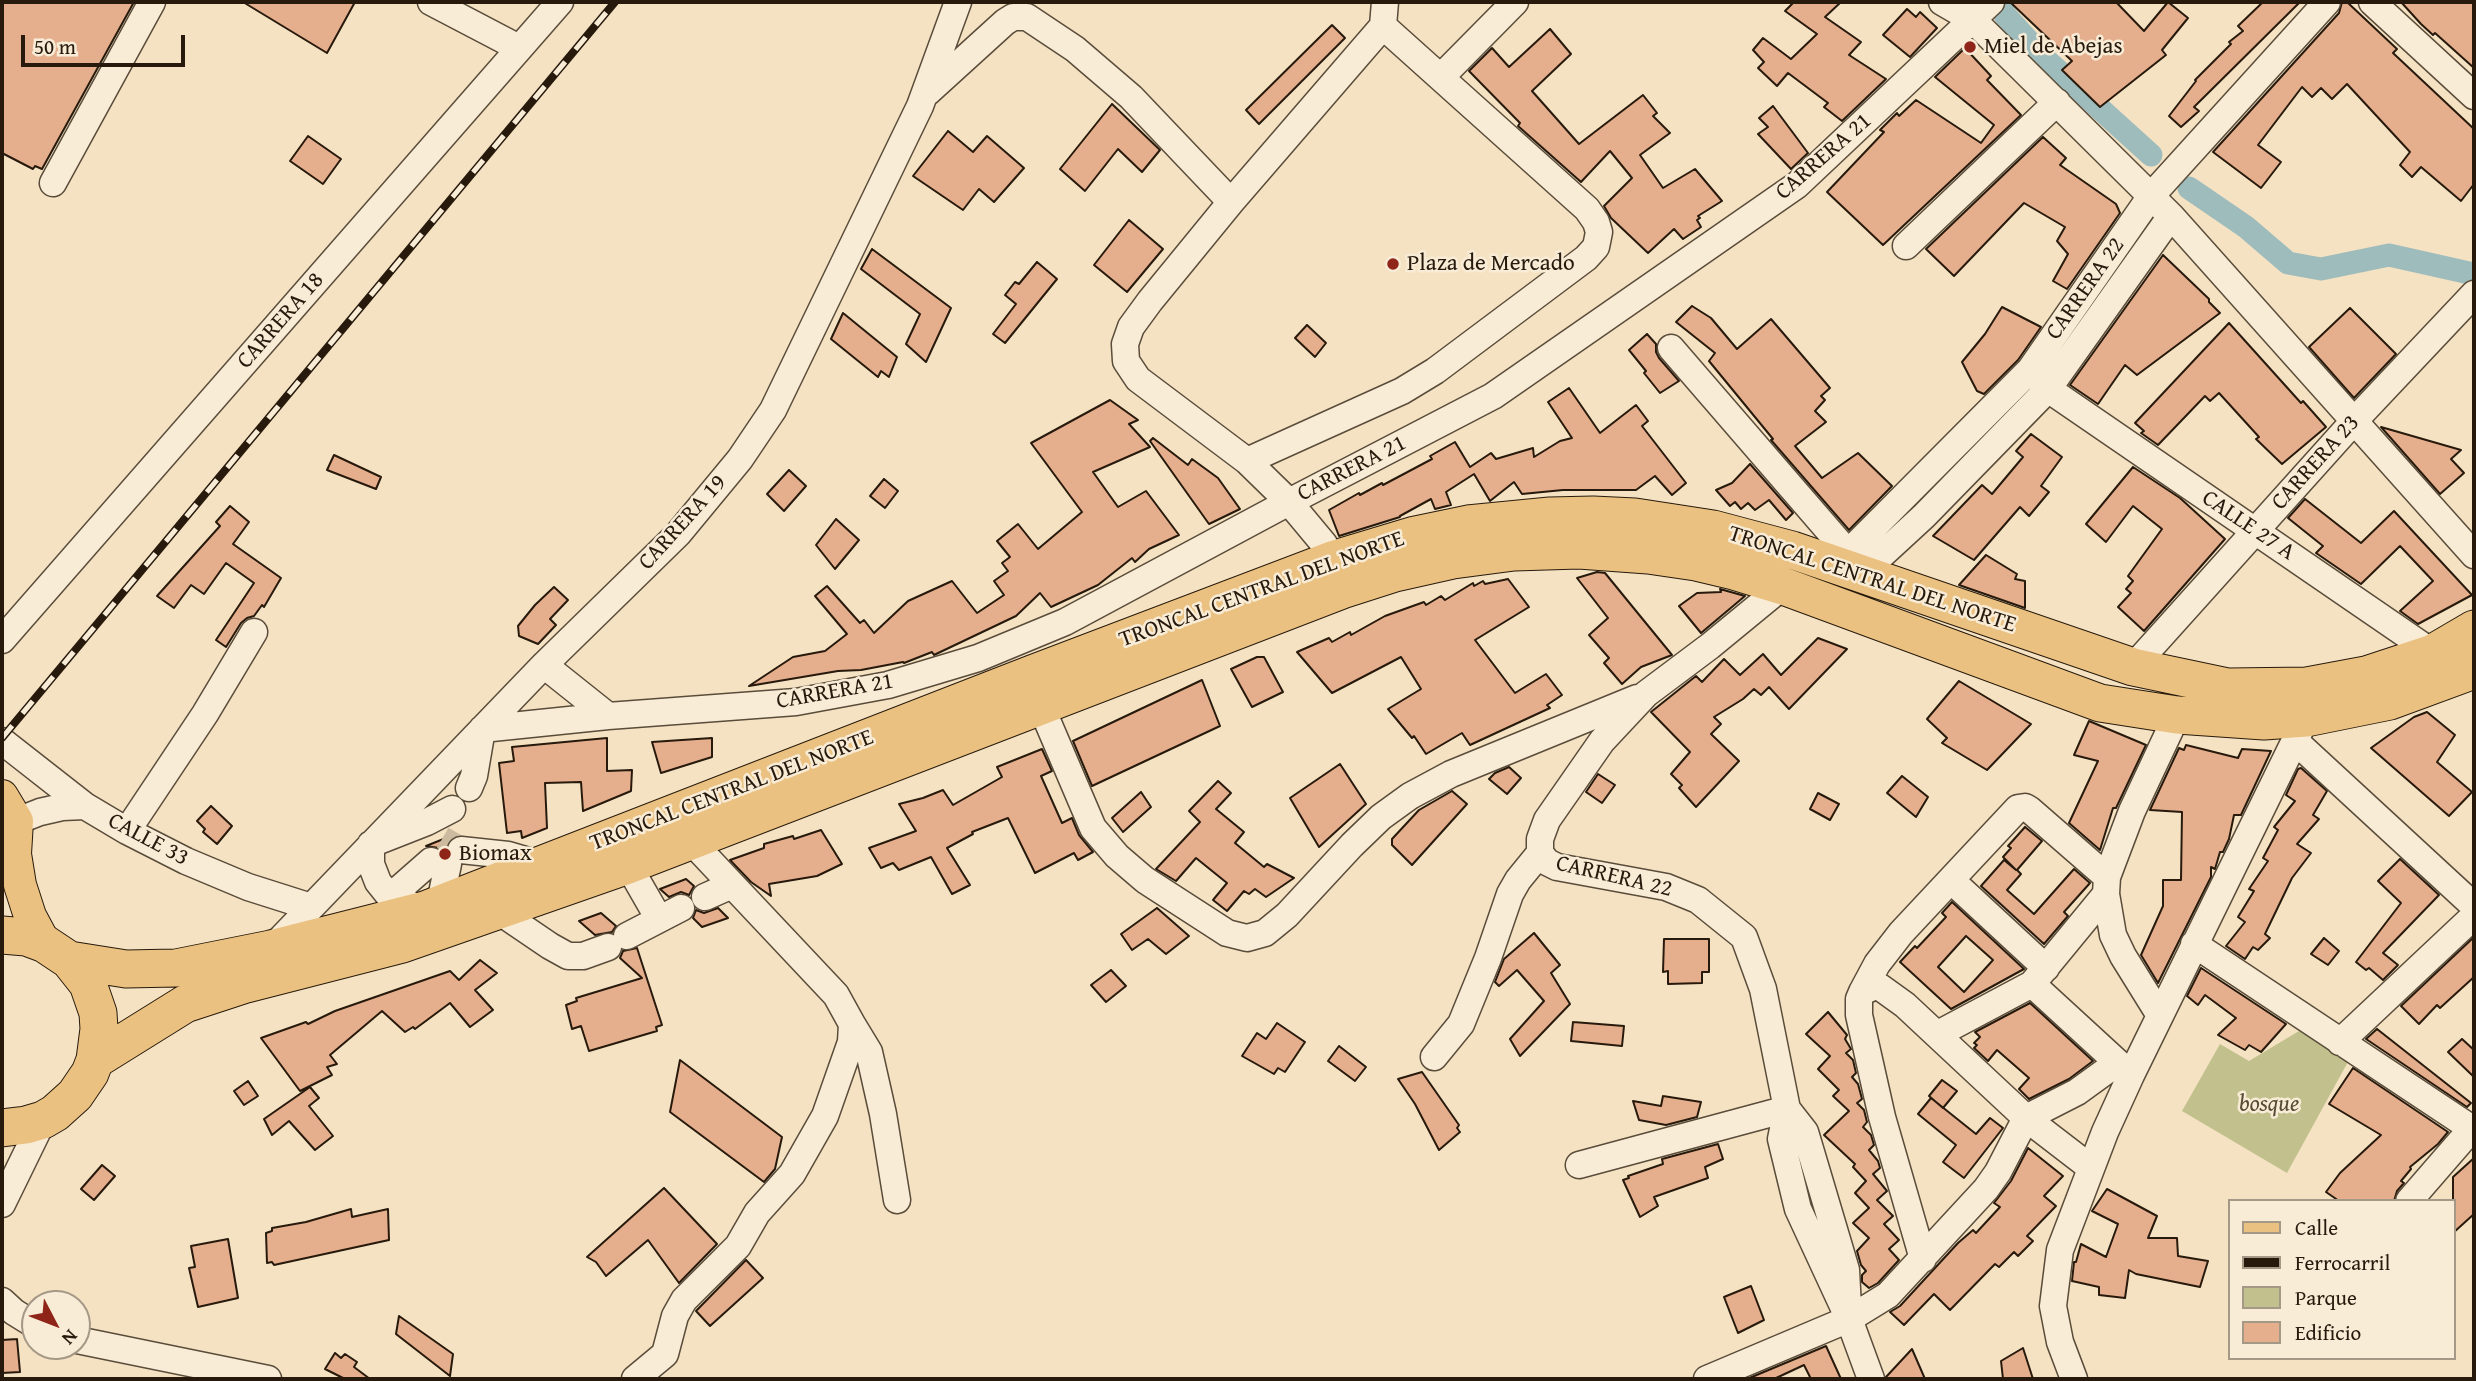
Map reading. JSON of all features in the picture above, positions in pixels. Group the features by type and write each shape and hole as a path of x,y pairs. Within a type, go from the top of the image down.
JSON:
{"highway":[{"name":"TRONCAL CENTRAL DEL NORTE","path":"95,1060 185,1004 246,984 402,944 628,865 1040,704 1337,575 1415,535 1468,524 1519,518 1593,515 1635,517 1713,528 1854,565 2133,667 2228,687 2307,686 2366,676 2433,653 2474,629"},
{"name":"TRONCAL CENTRAL DEL NORTE","path":"2,935 26,937 57,952 105,967 148,970 176,968 271,949 433,906 1019,679 1337,575 1395,573 1453,560 1514,552 1569,550 1634,554 1734,570 2100,704 2177,715 2264,722 2300,730 2474,671"},
{"path":"2,1128 26,1125 55,1114 84,1084 95,1060 99,1029 96,1006 88,984 57,952"}],"main road":[{"path":"7,816 20,886 30,916 57,952"}],"street":[{"path":"53,183 152,2"},
{"path":"431,2 519,48"},
{"name":"CARRERA 18","path":"2,640 560,2"},
{"name":"CARRERA 19","path":"271,949 544,665 678,534 740,460 778,399 925,96 958,2"},
{"path":"1441,77 1515,2"},
{"path":"1942,2 1983,11 2057,102 2171,216 2474,555"},
{"name":"CARRERA 22","path":"2039,380 2151,196 2327,2"},
{"path":"2372,2 2474,96"},
{"name":"CARRERA 21","path":"482,729 608,716 796,702 888,685 978,658 1065,622 1493,396 1797,185 1983,11"},
{"path":"1247,461 1402,391 1435,371 1586,258 1596,247 1599,232 1587,209 1441,77 1384,14 1150,301 1131,327 1125,344 1126,361 1138,379 1247,461 1289,502 1324,544 1337,575"},
{"path":"925,96 1005,22 1013,17 1027,17 1075,49 1131,97 1231,202"},
{"path":"1906,246 2057,102"},
{"name":"CARRERA 22","path":"1854,565 1924,516 2039,380 2171,216"},
{"name":"CARRERA 23","path":"2133,667 2355,420 2469,308"},
{"path":"1671,348 1854,565"},
{"name":"CALLE 27 A","path":"2039,380 2433,653 2474,671"},
{"name":"CARRERA 22","path":"1783,586 1646,694 1602,741 1547,820 1540,839 1540,853 1547,862 1557,867 1667,887 1698,900 1744,937 1763,989 1787,1109 1805,1132 1846,1270 1849,1319 1871,1379"},
{"path":"127,831 205,714 254,632"},
{"path":"544,665 608,716"},
{"path":"1040,704 1093,828 1117,856 1145,880 1227,933 1247,938 1265,933 1287,915 1352,845 1381,817 1410,796 1451,774 1646,694"},
{"path":"1938,1034 2039,976 2106,885 2132,811 2177,715"},
{"path":"469,788 474,776 482,729"},
{"path":"2074,1379 2060,1342 2053,1306 2060,1250 2124,1069 2159,1014 2300,730 2474,906"},
{"name":"CALLE 33","path":"2,741 85,806 127,831 186,861 236,882 311,907"},
{"path":"7,816 85,806"},
{"path":"1923,1259 1882,1117 1859,1015 1859,999 1889,948 2018,808 2025,807 2106,885 2113,935 2159,1014"},
{"path":"452,808 442,847 433,906 390,897 374,873 371,844 442,847 508,855 542,865"},
{"path":"690,840 836,995 869,1052 883,1114 897,1200"},
{"path":"390,897 442,847"},
{"path":"1434,1057 1461,1024 1510,894 1540,853"},
{"path":"497,910 568,956 583,956 617,942 670,914 628,865"},
{"path":"1952,881 2124,1069"},
{"path":"705,897 732,885"},
{"path":"2340,1042 2474,916"},
{"path":"2194,944 2474,1128 2411,1199"},
{"path":"1862,992 1880,987 1905,1005 2026,1118 2091,1168"},
{"path":"635,1379 666,1354 675,1316 684,1300 738,1246 757,1213 792,1174 807,1151 825,1116 852,1042 852,1024"},
{"path":"1707,1379 1849,1319 1888,1295 1986,1189 1998,1172 2026,1118 2124,1069"},
{"path":"1579,1165 1787,1109"},
{"path":"4,1195 43,1120"},
{"path":"2,1301 21,1316"},
{"path":"91,1343 268,1379"}],"green space":[{"name":"bosque","path":"2299,1031 2349,1060 2287,1173 2182,1111 2220,1044 2249,1061"}],"building":[{"path":"2,2 134,2 42,169 35,166 33,169 2,153"},
{"path":"243,2 355,2 327,53"},
{"path":"1794,2 1841,2 1825,17 1861,42 1849,55 1886,79 1842,121 1824,107 1828,103 1788,73 1777,86 1758,68 1764,62 1753,50 1763,38 1791,59 1817,34 1785,11"},
{"path":"2010,2 2116,2 2144,31 2168,2 2188,18 2162,50 2166,55 2100,107 2062,70 2072,61"},
{"path":"2263,2 2300,2 2194,107 2199,111 2181,127 2169,116 2195,80 2231,44 2229,42 2243,31 2238,26"},
{"path":"2342,2 2347,2 2397,49 2393,53 2474,129 2474,184 2461,201 2421,167 2412,177 2400,165 2410,152 2347,84 2332,99 2321,88 2312,97 2302,87 2258,145 2281,162 2261,188 2213,152 2339,13"},
{"path":"2401,2 2474,2 2474,68 2435,33 2433,35"},
{"path":"1907,9 1916,17 1920,12 1937,28 1910,57 1883,35"},
{"path":"1332,25 1345,38 1259,124 1246,110"},
{"path":"1550,29 1571,54 1532,91 1579,144 1643,95 1657,113 1653,116 1670,133 1640,155 1663,188 1695,169 1722,201 1698,216 1701,227 1683,239 1674,229 1648,253 1611,218 1604,206 1632,178 1610,151 1581,182 1518,126 1520,123 1469,71 1492,48 1509,67"},
{"path":"1965,48 1991,76 1987,80 2021,115 1883,245 1827,192 1884,132 1880,130 1897,113 1899,116 1916,100 1981,143 1994,125 1935,77"},
{"path":"1112,104 1160,150 1142,172 1118,149 1085,191 1060,169"},
{"path":"1773,106 1808,153 1791,169 1758,134 1768,127 1759,118"},
{"path":"948,131 973,152 987,136 1024,168 994,202 979,189 963,210 913,176"},
{"path":"308,136 341,159 323,184 290,161"},
{"path":"2043,137 2066,158 2060,165 2116,204 2120,213 2067,289 2053,281 2068,254 2057,241 2065,227 2024,203 1954,276 1926,249"},
{"path":"1129,220 1163,249 1127,292 1094,265"},
{"path":"872,249 951,308 926,362 906,344 920,314 861,269"},
{"path":"2163,255 2220,313 2137,375 2125,365 2098,404 2070,385"},
{"path":"1037,262 1057,279 1005,343 993,334 1016,304 1005,295 1015,282 1019,284"},
{"path":"1692,306 1711,318 1737,349 1771,319 1830,388 1821,396 1825,400 1815,411 1826,422 1795,446 1822,478 1858,453 1892,486 1849,530 1771,440 1773,439 1709,361 1715,353 1676,322"},
{"path":"2002,307 2041,327 2018,360 1984,394 1977,391 1962,362 1985,334"},
{"path":"2350,308 2396,354 2354,398 2309,347"},
{"path":"843,313 897,357 889,377 881,371 878,377 831,339"},
{"path":"2229,323 2326,427 2282,464 2256,439 2259,437 2219,393 2210,401 2205,396 2158,445 2141,433 2144,431 2135,423"},
{"path":"1307,325 1326,343 1315,357 1295,338"},
{"path":"1647,334 1656,344 1659,358 1679,381 1660,393 1629,350"},
{"path":"1569,388 1600,433 1636,405 1648,421 1642,426 1686,483 1672,495 1655,476 1636,490 1563,490 1522,494 1514,482 1490,501 1474,474 1446,492 1451,505 1435,509 1431,499 1400,517 1339,536 1329,510 1432,459 1430,456 1455,442 1470,467 1491,453 1496,459 1533,448 1534,457 1560,441 1572,438 1548,402"},
{"path":"1110,400 1138,420 1129,424 1150,447 1093,472 1118,507 1146,491 1179,535 1149,549 1135,562 1132,558 1098,585 1051,607 1040,593 1016,616 934,655 932,652 904,663 749,686 793,657 825,651 847,634 815,596 827,586 860,623 864,620 874,633 908,601 952,581 977,613 1004,595 994,581 1008,571 1002,563 1010,557 997,541 1018,524 1038,549 1082,512 1031,443"},
{"path":"2381,427 2461,450 2451,459 2464,473 2440,494"},
{"path":"2031,434 2062,457 2041,486 2049,492 2029,516 2020,507 1974,560 1933,536 1982,485 1992,494 2023,457 2016,451"},
{"path":"1153,438 1188,465 1192,459 1218,478 1240,509 1209,524 1150,441"},
{"path":"334,455 381,477 376,489 327,470"},
{"path":"1750,464 1793,513 1786,520 1769,500 1755,510 1748,503 1741,509 1735,502 1730,506 1716,490 1732,483"},
{"path":"2133,467 2180,498 2225,539 2144,631 2118,607 2131,593 2126,589 2133,581 2128,576 2162,529 2133,506 2106,542 2086,524"},
{"path":"789,470 806,486 784,511 767,494"},
{"path":"884,479 898,491 885,508 870,496"},
{"path":"2305,499 2361,543 2394,511 2472,595 2418,624 2400,611 2433,581 2400,546 2361,584 2316,553 2323,546 2288,518"},
{"path":"230,506 249,522 233,544 281,578 264,607 262,605 254,616 241,623 226,647 216,640 254,583 226,563 204,594 191,585 174,608 157,596 220,526 216,522"},
{"path":"836,519 859,540 835,569 816,545"},
{"path":"1986,555 2017,574 2015,579 2025,581 2025,608 1959,585"},
{"path":"1597,572 1605,573 1672,655 1641,667 1622,684 1604,663 1609,658 1589,635 1608,618 1577,578"},
{"path":"1508,579 1529,607 1475,640 1515,693 1546,674 1562,695 1547,705 1550,708 1470,745 1462,733 1426,754 1414,736 1412,738 1388,709 1421,689 1401,657 1332,693 1297,652 1329,638 1332,642 1350,632 1351,635 1385,616 1424,602 1426,605 1441,596 1445,600 1473,583 1474,586 1483,581 1485,584"},
{"path":"554,587 568,600 550,619 556,625 538,644 519,636 518,626"},
{"path":"1720,589 1745,596 1701,633 1679,606 1697,593 1721,592"},
{"path":"1818,638 1847,649 1789,709 1769,687 1761,695 1754,689 1714,717 1721,724 1711,734 1739,761 1696,807 1679,788 1682,785 1671,774 1690,752 1651,712 1696,676 1702,682 1724,659 1740,675 1763,654 1781,675"},
{"path":"1257,657 1264,657 1283,692 1252,707 1231,669"},
{"path":"1202,680 1220,726 1092,786 1073,741"},
{"path":"1959,681 2031,724 1987,770 1942,743 1947,738 1927,719"},
{"path":"2427,712 2455,735 2437,762 2472,792 2449,816 2371,748 2414,717"},
{"path":"2089,721 2146,745 2116,808 2113,808 2100,850 2069,823 2098,761 2074,755"},
{"path":"607,738 607,771 632,770 631,791 583,811 581,782 545,783 547,828 522,838 521,831 507,833 499,763 514,761 512,747"},
{"path":"712,738 712,757 661,773 652,742"},
{"path":"2186,745 2238,758 2242,749 2271,751 2241,815 2234,815 2229,839 2223,852 2220,852 2215,869 2211,867 2211,877 2158,983 2141,955 2163,906 2163,880 2181,880 2182,812 2150,810 2179,748 2184,750"},
{"path":"1042,749 1052,771 1041,776 1062,823 1072,818 1079,835 1093,852 1078,860 1074,853 1035,873 1008,818 972,832 973,834 947,848 970,885 952,894 931,857 899,870 893,863 881,868 869,848 916,831 899,804 943,790 953,805 1002,777 997,767"},
{"path":"1340,764 1366,804 1319,847 1290,798"},
{"path":"1509,767 1521,778 1507,794 1489,779"},
{"path":"2301,768 2327,791 2313,815 2319,819 2297,844 2311,853 2292,878 2265,934 2270,938 2258,950 2253,947 2245,959 2226,946 2245,922 2238,917 2254,891 2249,889 2268,861 2263,858 2278,830 2274,827 2295,801 2286,795 2298,769"},
{"path":"1598,774 1615,785 1602,803 1586,792"},
{"path":"1902,776 1928,797 1916,817 1887,793"},
{"path":"1218,781 1231,793 1216,809 1244,832 1235,843 1264,867 1267,864 1294,878 1266,897 1255,889 1249,894 1244,891 1227,911 1213,900 1227,883 1196,858 1176,881 1156,869 1200,822 1189,811"},
{"path":"1452,791 1467,804 1412,865 1392,845 1392,839 1419,810"},
{"path":"1141,792 1151,807 1123,832 1112,818"},
{"path":"1818,793 1839,804 1830,820 1810,809"},
{"path":"211,806 232,826 217,844 203,832 205,829 197,821"},
{"path":"2025,827 2042,841 2017,870 2021,874 2007,890 2034,914 2074,869 2090,883 2064,912 2068,916 2044,944 1981,886 2004,860 2016,870 2003,857 2011,848 2008,846"},
{"path":"821,830 842,864 817,876 769,884 771,896 751,882 730,860 764,848 764,844 793,836 794,839"},
{"path":"456,834 445,849 426,846"},
{"path":"2400,859 2439,895 2383,953 2398,965 2383,980 2369,968 2366,970 2356,962 2401,903 2378,881"},
{"path":"686,879 694,886 689,895 681,892 669,897 660,889"},
{"path":"1952,902 2024,969 1951,1009 1900,962 1946,917 1942,913","holes":["1966,936 1993,960 1964,992 1938,967"]},
{"path":"718,908 728,918 702,927 693,918 696,910 704,913"},
{"path":"1157,908 1189,936 1166,954 1148,939 1132,950 1121,934"},
{"path":"601,913 616,926 612,932 595,935 579,921"},
{"path":"1534,933 1560,965 1551,973 1570,1004 1520,1056 1510,1039 1544,1001 1517,970 1499,986 1495,982 1504,959"},
{"path":"2474,937 2474,977 2440,1008 2437,1005 2419,1024 2401,1006"},
{"path":"2324,938 2339,951 2328,965 2311,954"},
{"path":"1664,939 1709,939 1709,972 1702,972 1702,983 1668,984 1668,971 1663,972"},
{"path":"637,948 662,1025 656,1027 657,1031 589,1051 581,1026 572,1029 566,1005 577,1001 576,998 642,978 620,958 623,951"},
{"path":"480,960 497,973 475,990 493,1010 470,1027 450,1003 415,1029 413,1027 405,1032 382,1011 330,1055 337,1064 327,1067 332,1075 300,1091 261,1038 306,1022 308,1024 335,1011 450,971 459,980"},
{"path":"2201,968 2286,1024 2261,1052 2249,1045 2245,1050 2218,1035 2236,1018 2205,995 2198,1005 2187,996"},
{"path":"1111,970 1126,986 1106,1002 1091,985"},
{"path":"2030,1003 2093,1061 2069,1079 2029,1099 2019,1089 2029,1078 1997,1050 1988,1061 1974,1048 1977,1045 1974,1043 1980,1037 1975,1032"},
{"path":"1828,1012 1847,1035 1845,1039 1851,1049 1846,1053 1853,1060 1856,1073 1852,1077 1858,1084 1862,1099 1857,1103 1864,1110 1867,1122 1863,1127 1871,1135 1874,1145 1869,1150 1880,1168 1873,1174 1887,1191 1877,1200 1893,1216 1884,1224 1899,1240 1889,1249 1899,1260 1878,1283 1869,1288 1862,1282 1862,1275 1866,1271 1857,1251 1869,1238 1853,1223 1869,1208 1855,1193 1866,1181 1853,1167 1855,1164 1824,1135 1849,1111 1833,1096 1839,1090 1818,1069 1830,1056 1806,1034"},
{"path":"1573,1022 1624,1026 1622,1046 1571,1041"},
{"path":"1277,1023 1305,1042 1285,1072 1278,1068 1274,1074 1242,1056 1257,1033 1266,1039"},
{"path":"2377,1029 2471,1103 2467,1107 2366,1039"},
{"path":"2462,1039 2474,1050 2474,1077 2448,1052"},
{"path":"1339,1046 1366,1067 1355,1081 1328,1061"},
{"path":"680,1060 782,1137 775,1169 764,1182 670,1112"},
{"path":"2353,1068 2448,1132 2410,1167 2395,1199 2336,1199 2326,1192 2340,1173 2381,1135 2329,1104"},
{"path":"1422,1072 1459,1125 1457,1128 1460,1132 1439,1150 1415,1104 1398,1079"},
{"path":"1942,1080 1957,1091 1943,1108 1929,1096"},
{"path":"248,1081 258,1096 244,1105 234,1091"},
{"path":"310,1087 319,1098 309,1106 333,1136 315,1150 289,1121 272,1135 264,1119"},
{"path":"1663,1096 1701,1102 1697,1117 1666,1125 1639,1120 1633,1101 1661,1106"},
{"path":"1931,1098 1976,1134 1990,1118 2003,1128 1964,1178 1943,1162 1956,1145 1918,1114"},
{"path":"1718,1144 1723,1159 1705,1167 1708,1178 1654,1197 1658,1206 1640,1217 1623,1180 1663,1164 1662,1159"},
{"path":"2028,1148 2063,1176 2044,1196 2056,1206 2027,1236 2033,1241 2018,1256 2014,1252 1999,1267 1995,1264 1950,1310 1934,1294 1904,1325 1890,1312 1900,1306 1958,1243 1973,1230 1976,1233 2000,1207 1994,1203 2011,1181"},
{"path":"2474,1158 2474,1214 2455,1231 2455,1199 2453,1177"},
{"path":"102,1165 115,1176 94,1200 81,1189"},
{"path":"664,1188 717,1244 679,1283 648,1240 606,1276 596,1262 587,1257"},
{"path":"2107,1189 2157,1216 2148,1238 2177,1238 2178,1256 2208,1261 2200,1287 2136,1274 2129,1270 2125,1298 2099,1295 2099,1287 2072,1281 2074,1262 2081,1244 2106,1257 2118,1224 2092,1211"},
{"path":"351,1209 352,1217 388,1209 389,1240 274,1265 272,1262 267,1263 266,1233 272,1231 272,1228 306,1222"},
{"path":"228,1239 238,1298 198,1307 189,1268 195,1267 191,1246"},
{"path":"746,1260 763,1278 710,1326 696,1311"},
{"path":"1751,1286 1764,1320 1738,1333 1724,1297"},
{"path":"399,1316 453,1354 450,1376 396,1334"},
{"path":"17,1339 20,1372 2,1373 2,1340"},
{"path":"1826,1346 1841,1379 1811,1379 1804,1365 1774,1379 1747,1379"},
{"path":"2023,1348 2033,1379 2003,1379 2001,1361"},
{"path":"1912,1349 1925,1379 1886,1379 1886,1377"},
{"path":"335,1353 341,1358 345,1354 357,1362 354,1367 370,1379 345,1379 325,1369"}],"waterway":[{"path":"1999,2 2005,15 2043,57 2151,155"},
{"path":"2189,188 2246,227 2288,263 2321,269 2389,255 2474,274"}],"tunnel":[{"path":"442,839 461,850"}],"railway":[{"path":"2,738 615,2"}],"place":[{"name":"Miel de Abejas","path":"1970,47"},
{"name":"Plaza de Mercado","path":"1393,264"},
{"name":"Biomax","path":"445,854"}]}
